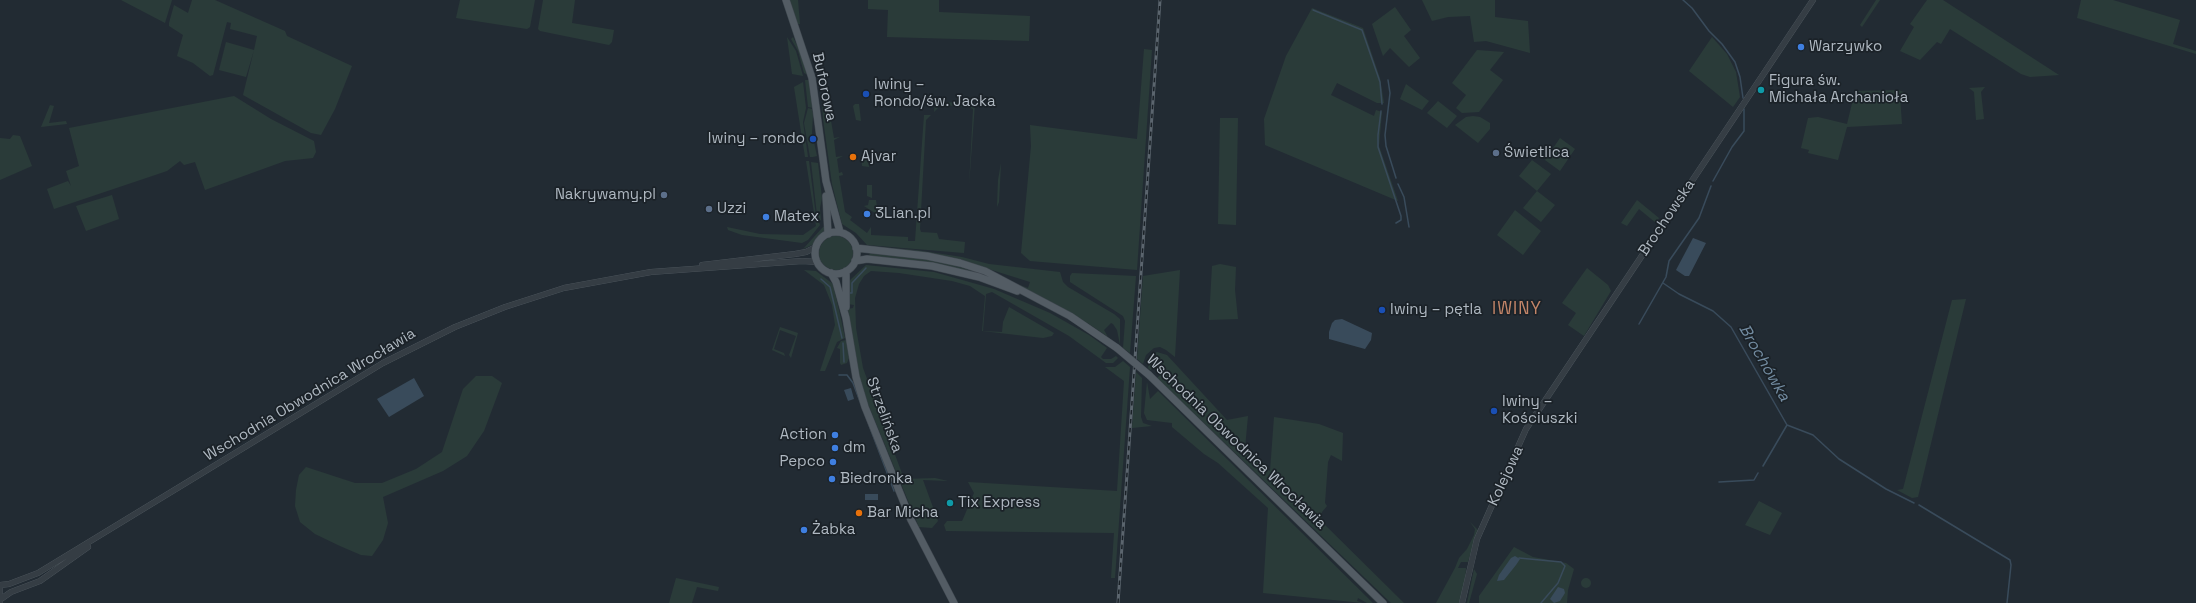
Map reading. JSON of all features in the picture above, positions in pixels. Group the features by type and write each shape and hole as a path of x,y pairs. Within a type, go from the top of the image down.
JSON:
{"main road":[{"name":"Buforowa","path":"786,0 812,78 826,181 828,234"},
{"name":"Buforowa","path":"826,181 840,232"},
{"path":"840,232 851,238 856,248 855,262 846,271 831,273 818,262 816,247 822,237 828,234 840,232"},
{"name":"Wschodnia Obwodnica Wrocławia","path":"856,248 927,256 965,264 998,276 1061,312 1117,348 1149,375 1383,603"},
{"name":"Wschodnia Obwodnica Wrocławia","path":"855,262 867,259 896,261 959,272 1000,284 1061,312"},
{"name":"Strzelińska","path":"846,271 846,318"},
{"name":"Strzelińska","path":"831,273 836,282 846,318 856,377 865,407 911,520 954,603"}],"street":[{"name":"Brochowska","path":"1523,437 1526,429 1813,0"},
{"name":"Wschodnia Obwodnica Wrocławia","path":"0,585 9,584 38,573 109,532 383,363 455,327 505,307 564,288 619,277 673,269 791,255 806,252 816,247"},
{"name":"Wschodnia Obwodnica Wrocławia","path":"673,269 802,261 818,262"},
{"name":"Kolejowa","path":"1462,603 1474,549 1488,514 1523,437"},
{"name":"Wschodnia Obwodnica Wrocławia","path":"0,601 11,592 40,581 67,564 109,532"},
{"path":"0,588 0,601"}],"shaded area":[{"path":"121,0 172,0 165,23"},
{"path":"192,0 215,0 285,31 287,36 352,66 335,109 321,135 311,133 243,95 257,36 230,29 231,23 227,22 213,75 210,76 193,63 177,56 183,35 169,26 169,23 174,5 188,13"},
{"path":"460,0 535,0 530,27 527,29 456,18"},
{"path":"543,0 575,0 572,23 614,30 612,42 609,45 540,31 538,29"},
{"path":"790,0 798,0 800,24 797,24"},
{"path":"868,0 939,0 939,12 1030,16 1029,41 887,37 888,10 868,9"},
{"path":"1422,0 1495,0 1495,17 1528,21 1530,53 1486,41 1474,42 1470,16 1448,17 1432,21"},
{"path":"1876,0 1880,0 1862,27 1860,25"},
{"path":"1927,0 1943,0 2059,75 2030,77 2021,74 1950,29 1941,44 1937,42 1920,60 1900,51 1914,27 1910,24"},
{"path":"2081,0 2113,0 2180,20 2173,44 2196,51 2196,54 2077,18"},
{"path":"1395,7 1411,30 1404,36 1420,58 1409,67 1390,48 1383,56 1372,24"},
{"path":"1312,8 1363,28 1380,78 1384,103 1377,103 1337,83 1331,95 1374,116 1376,110 1382,112 1379,146 1398,201 1265,145 1264,119 1286,56"},
{"path":"787,37 796,51 803,76 792,74"},
{"path":"793,37 802,55 808,75 804,73 798,51 791,39"},
{"path":"1712,37 1727,54 1736,72 1740,97 1733,107 1689,71"},
{"path":"226,42 254,50 246,77 219,70"},
{"path":"1144,49 1152,50 1137,270 1030,261 1021,253 1031,146 1030,125 1137,139"},
{"path":"1477,50 1504,52 1490,70 1503,80 1479,112 1462,113 1456,108 1466,95 1452,83"},
{"path":"805,80 809,80 813,108 808,107"},
{"path":"803,82 806,108 803,122 808,157 805,157 794,87"},
{"path":"1406,84 1429,101 1422,110 1400,99"},
{"path":"1985,87 1981,92 1984,119 1976,120 1974,92 1969,88"},
{"path":"1898,90 1904,92 1900,96 1902,124 1847,127 1838,160 1808,153 1809,150 1801,148 1808,118 1818,117 1847,124 1855,91"},
{"path":"234,96 271,119 314,141 316,152 313,158 285,161 205,190 195,162 184,165 180,161 167,171 54,209 47,189 68,181 71,186 66,171 79,166 69,128"},
{"path":"828,100 828,121 831,121 834,138 840,137 834,140 836,157 843,156 837,159 839,173 842,172 843,175 839,176 845,212 852,217 850,220 867,233 871,227 871,235 908,237 908,241 915,241 924,115 931,115 926,120 920,229 921,232 937,233 939,239 965,242 964,253 867,245 856,233 842,224 832,184 823,119 822,103"},
{"path":"1438,101 1457,116 1447,128 1427,113"},
{"path":"935,102 975,103 969,186 973,109 969,107 941,105 934,112"},
{"path":"855,104 859,104 861,121 856,120 853,106"},
{"path":"50,105 54,106 49,123 66,121 67,124 41,127"},
{"path":"808,108 812,109 813,114 812,133 817,156 813,157 810,157 804,123"},
{"path":"1466,117 1480,117 1490,123 1490,129 1478,143 1455,125"},
{"path":"1220,118 1238,118 1236,225 1218,224"},
{"path":"13,135 20,136 32,166 0,180 0,138 10,139"},
{"path":"1560,138 1575,149 1560,171 1545,160"},
{"path":"868,154 869,167 862,166 861,155"},
{"path":"1532,160 1551,174 1537,191 1519,176"},
{"path":"806,161 809,161 816,216 820,225 808,240 802,243 742,235 728,230 727,227 760,234 803,235 816,226"},
{"path":"811,162 818,163 822,198 820,208 821,221 817,215"},
{"path":"1001,163 999,202 997,207 998,180"},
{"path":"867,185 872,185 872,198 867,196"},
{"path":"1537,191 1555,205 1541,222 1523,208"},
{"path":"112,195 119,219 86,231 76,206"},
{"path":"869,200 876,200 878,215 864,206 868,205"},
{"path":"1637,200 1659,218 1656,223 1639,209 1627,226 1621,223"},
{"path":"1515,210 1541,231 1523,255 1497,235"},
{"path":"823,227 826,227 824,232 812,245 803,249"},
{"path":"833,236 839,236 848,241 852,247 852,259 848,265 839,270 833,270 824,265 819,256 819,250 824,241"},
{"path":"870,246 916,250 962,257 989,264 1060,272 1063,282 1068,287 1120,319 1120,345 1117,330 1113,324 1111,323 1104,330 1108,337 1089,324 1017,284 1028,288 1030,282 960,260 917,251"},
{"path":"870,253 907,256 943,262 979,273 920,261 869,256"},
{"path":"1220,264 1236,267 1235,290 1238,319 1209,320 1212,266"},
{"path":"866,265 934,272 994,289 1050,313 1089,335 1107,348 1101,357 1103,359 1111,359 1116,356 1118,358 1113,363 1106,363 1069,336 992,292 986,294 983,331 1002,332 1003,322 1009,307 1054,333 1052,336 1043,338 982,331 985,296 970,286 952,281 899,273 871,271 864,276 859,284 855,298 856,328 863,368 904,479 935,478 948,481 923,480 938,521 932,528 919,527 861,387 849,323 848,309 853,308 854,305 848,304 848,282"},
{"path":"1587,268 1608,285 1611,291 1584,336 1568,325 1576,313 1562,303"},
{"path":"804,270 816,271 833,284 845,338 837,342 825,371 820,371 835,325 832,305 824,285"},
{"path":"1180,270 1175,357 1160,347 1154,348 1146,355 1143,364 1137,359 1143,276"},
{"path":"1072,273 1136,276 1130,353 1123,348 1125,321 1123,316 1070,282 1070,276"},
{"path":"1966,299 1918,497 1912,498 1897,490 1903,489 1952,300"},
{"path":"780,327 798,333 791,358 789,355 796,336 780,330 774,349 784,353 785,356 772,350"},
{"path":"847,340 849,358 847,363 841,365 840,349 837,348 841,341"},
{"path":"1157,352 1167,355 1227,420 1248,416 1245,448 1270,471 1274,417 1319,424 1343,433 1342,461 1331,455 1328,462 1325,503 1327,506 1322,512 1321,521 1404,603 1391,603 1157,378 1167,369 1158,365 1150,370 1148,368 1150,357"},
{"path":"1123,361 1130,367 1115,578 1111,578 1114,533 946,531 944,525 947,521 962,521 963,519 974,493 968,482 1117,491 1124,381 1105,367 1115,367"},
{"path":"1136,372 1142,378 1141,417 1143,423 1152,426 1132,428"},
{"path":"476,376 492,376 502,383 484,431 467,456 443,471 383,497 388,523 383,540 372,556 361,555 340,546 315,534 300,522 295,506 296,490 299,475 306,467 355,483 382,483 416,469 442,452 463,389"},
{"path":"1147,382 1150,399 1158,391 1373,603 1367,603 1358,598 1357,601 1363,603 1263,593 1268,508 1218,463 1204,454 1172,427 1172,423 1147,420 1144,413"},
{"path":"1159,389 1379,603 1377,603"},
{"path":"1759,501 1782,513 1770,535 1745,525"},
{"path":"1470,522 1478,530 1468,562 1461,562 1458,568 1466,568 1465,582 1460,603 1436,603 1459,558 1467,549 1474,535 1475,529"},
{"path":"1514,547 1533,557 1566,563 1574,569 1568,590 1567,603 1479,603 1479,596"},
{"path":"1474,569 1477,574 1469,603 1467,603"},
{"path":"676,578 719,587 718,591 697,587 692,603 669,603"},
{"path":"1584,578 1588,578 1590,579 1590,587 1584,588 1581,585 1581,581"}],"water":[{"path":"1693,238 1706,243 1689,276 1685,276 1676,270"},
{"path":"1342,319 1372,333 1371,340 1365,349 1329,339 1329,332 1332,323 1335,320"},
{"path":"414,378 424,396 389,417 377,399"},
{"path":"851,388 854,399 848,401 844,390"},
{"path":"865,494 878,494 878,500 865,500"},
{"path":"1515,556 1520,559 1516,565 1504,580 1497,581 1499,575 1511,558"},
{"path":"1558,587 1564,589 1565,593 1560,601 1554,603 1550,599"}],"waterway":[{"name":"Brochówka","path":"1683,0 1692,8 1735,62 1740,77 1743,98"},
{"path":"1313,10 1362,30 1380,82 1382,104"},
{"path":"1388,80 1390,93 1385,135 1386,146 1396,178"},
{"name":"Brochówka","path":"1713,181 1732,147 1744,131 1744,109"},
{"path":"1381,111 1378,147 1401,216 1401,220 1396,223"},
{"path":"1398,184 1404,197 1409,227"},
{"name":"Brochówka","path":"1639,324 1666,277 1669,261 1699,218 1711,186"},
{"path":"850,293 852,293 852,283 866,268"},
{"path":"821,279 830,287 842,338"},
{"name":"Brochówka","path":"1663,283 1679,294 1713,311 1731,327 1787,425 1813,435 1839,459 1886,489 1914,503"},
{"path":"843,343 844,362"},
{"path":"839,375 847,375 853,383 894,491"},
{"path":"1763,466 1787,425"},
{"path":"1719,482 1754,480 1758,473"},
{"name":"Brochówka","path":"1919,505 2010,560 2011,565 2007,603"},
{"path":"1519,558 1561,562 1565,566 1558,583 1541,603"}],"railway":[{"path":"1118,603 1160,0"}],"place":[{"name":"Warzywko","path":"1801,47"},
{"name":"Figura św. Michała Archanioła","path":"1761,90"},
{"name":"Iwiny – Rondo/św. Jacka","path":"866,94"},
{"name":"Iwiny – rondo","path":"813,139"},
{"name":"Świetlica","path":"1496,153"},
{"name":"Ajvar","path":"853,157"},
{"name":"Nakrywamy.pl","path":"664,195"},
{"name":"Uzzi","path":"709,209"},
{"name":"3Lian.pl","path":"867,214"},
{"name":"Matex","path":"766,217"},
{"name":"Iwiny – pętla","path":"1382,310"},
{"name":"Iwiny – Kościuszki","path":"1494,411"},
{"name":"Action","path":"835,435"},
{"name":"dm","path":"835,448"},
{"name":"Pepco","path":"833,462"},
{"name":"Biedronka","path":"832,479"},
{"name":"Tix Express","path":"950,503"},
{"name":"Bar Micha","path":"859,513"},
{"name":"Żabka","path":"804,530"}],"district":[{"name":"IWINY","path":"1517,309"}]}
